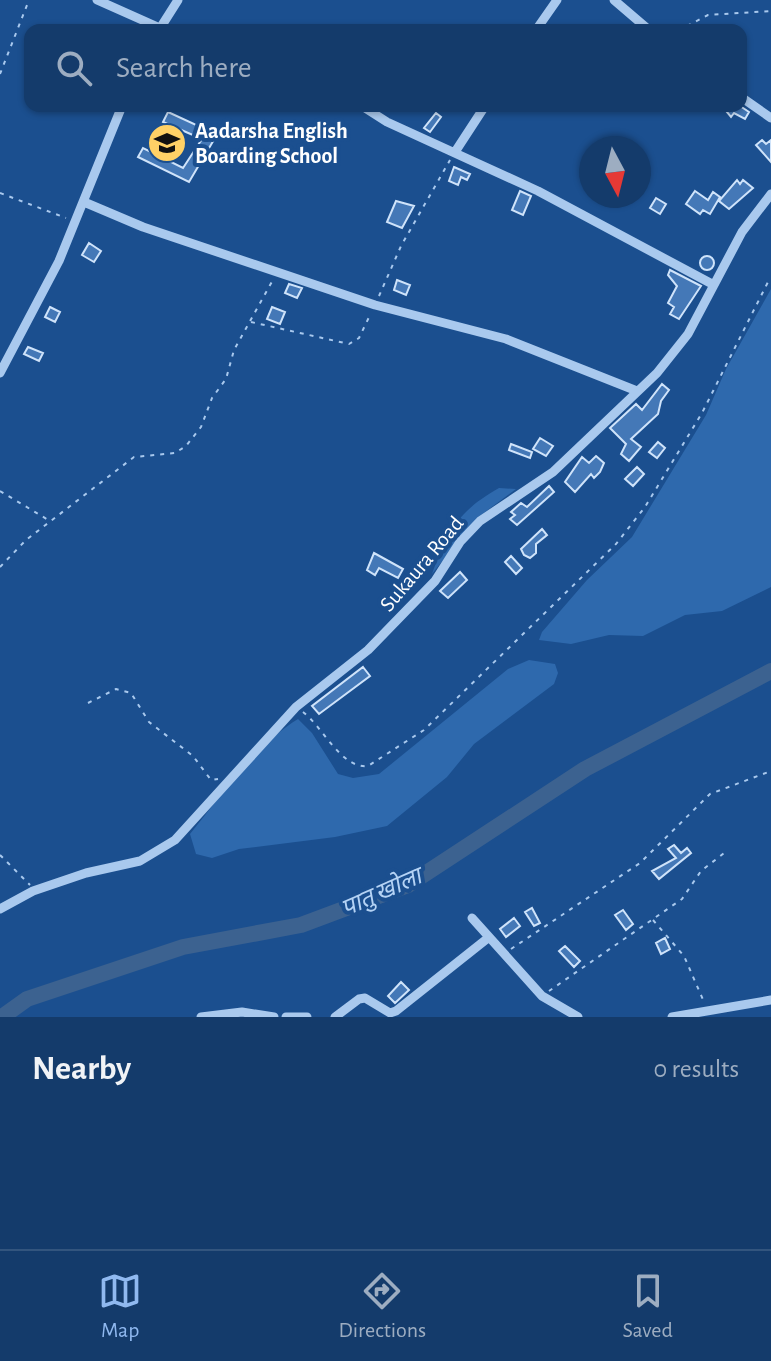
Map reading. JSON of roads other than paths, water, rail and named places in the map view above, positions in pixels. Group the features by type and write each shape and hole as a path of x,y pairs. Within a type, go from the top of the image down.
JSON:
{"street":[{"path":"97,0 149,24"},
{"path":"163,24 178,0"},
{"path":"540,24 557,0"},
{"path":"616,1 644,24"},
{"path":"747,101 771,118"},
{"path":"0,373 76,221 120,112"},
{"path":"371,112 714,285"},
{"path":"455,152 481,112"},
{"name":"Sukaura Road","path":"0,909 33,891 151,856 175,840 296,707 368,650 435,581 460,542 480,521 553,472 637,391 688,334 742,232 771,194"},
{"path":"84,202 143,227 375,305 506,339 637,391"},
{"path":"472,918 542,996 578,1017"},
{"path":"335,1017 365,998 380,1013 396,1011 488,938"},
{"path":"672,1017 771,1000"},
{"path":"201,1017 242,1012 274,1017"},
{"path":"286,1017 307,1017"}],"waterway":[{"name":"पातु खोला","path":"2,1017 27,999 183,947 301,925 408,885 585,769 771,671"}],"place":[{"name":"Aadarsha English Boarding School","path":"167,143"}]}
